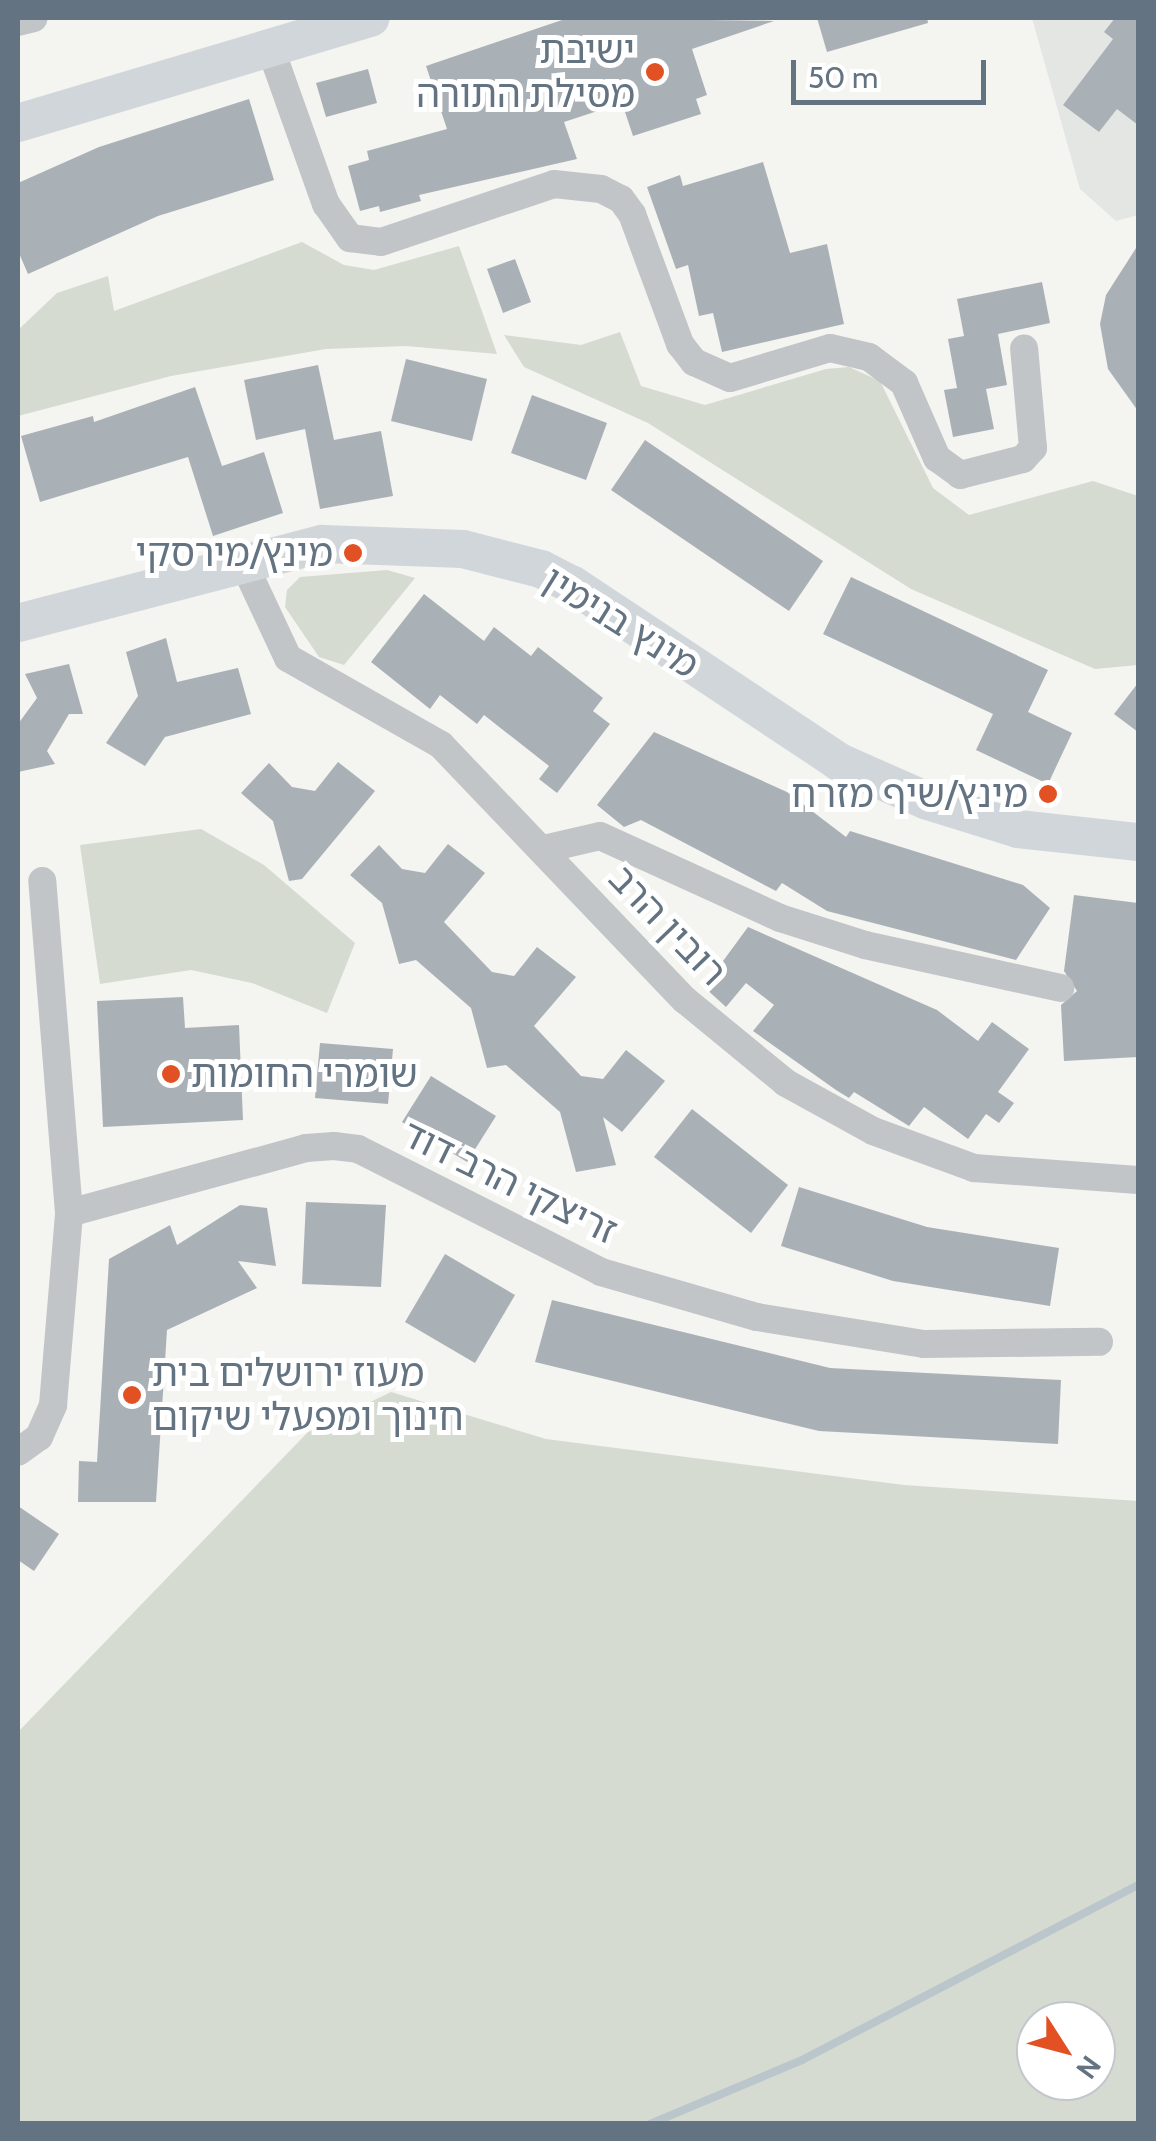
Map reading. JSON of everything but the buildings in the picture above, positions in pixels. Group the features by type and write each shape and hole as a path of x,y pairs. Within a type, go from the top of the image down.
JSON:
{"street":[{"path":"18,22 34,18"},
{"path":"18,123 370,18"},
{"path":"270,46 326,204 350,238 382,242 554,184 601,190 621,199 632,214 680,344 694,362 730,378 830,348 869,357 904,383 937,458 960,475 1023,459 1034,448 1024,348"},
{"name":"מינץ בנימין","path":"18,623 322,544 389,542 505,558 596,599 746,704 885,782 1018,829 1138,842"},
{"name":"רובין הרב","path":"243,562 288,658 441,745 728,1041 824,1108 974,1168 1138,1180"},
{"path":"544,849 577,838 611,839 780,918 865,945 1060,988"},
{"path":"18,1452 39,1437 53,1405 69,1213 42,880"},
{"name":"זריצקי הרב דוד","path":"69,1213 306,1148 358,1149 601,1272 757,1318 924,1344 1099,1342"}],"shaded area":[{"path":"1032,18 1138,18 1138,215 1116,221 1080,189"},
{"path":"302,242 344,265 374,270 459,246 497,354 406,346 326,349 171,376 18,416 18,330 57,293 108,276 114,311"},
{"path":"620,332 641,386 705,405 826,369 849,367 880,381 933,488 969,515 1093,481 1138,496 1138,665 1095,669 911,589 648,423 524,367 504,335 581,345"},
{"path":"387,570 415,578 344,665 319,657 285,607 287,590 300,577"},
{"path":"201,829 264,865 355,943 327,1013 252,983 191,970 100,984 80,845"},
{"path":"391,1392 546,1439 904,1485 1138,1501 1138,2123 18,2123 18,1732 308,1432"}],"waterway":[{"path":"650,2124 802,2060 1138,1885"}],"place":[{"name":"ישיבת מסילת התורה","path":"655,72"},
{"name":"מינץ/מירסקי","path":"353,553"},
{"name":"מינץ/שיף מזרח","path":"1048,794"},
{"name":"שומרי החומות","path":"171,1074"},
{"name":"מעוז ירושלים בית חינוך ומפעלי שיקום","path":"132,1395"}]}
